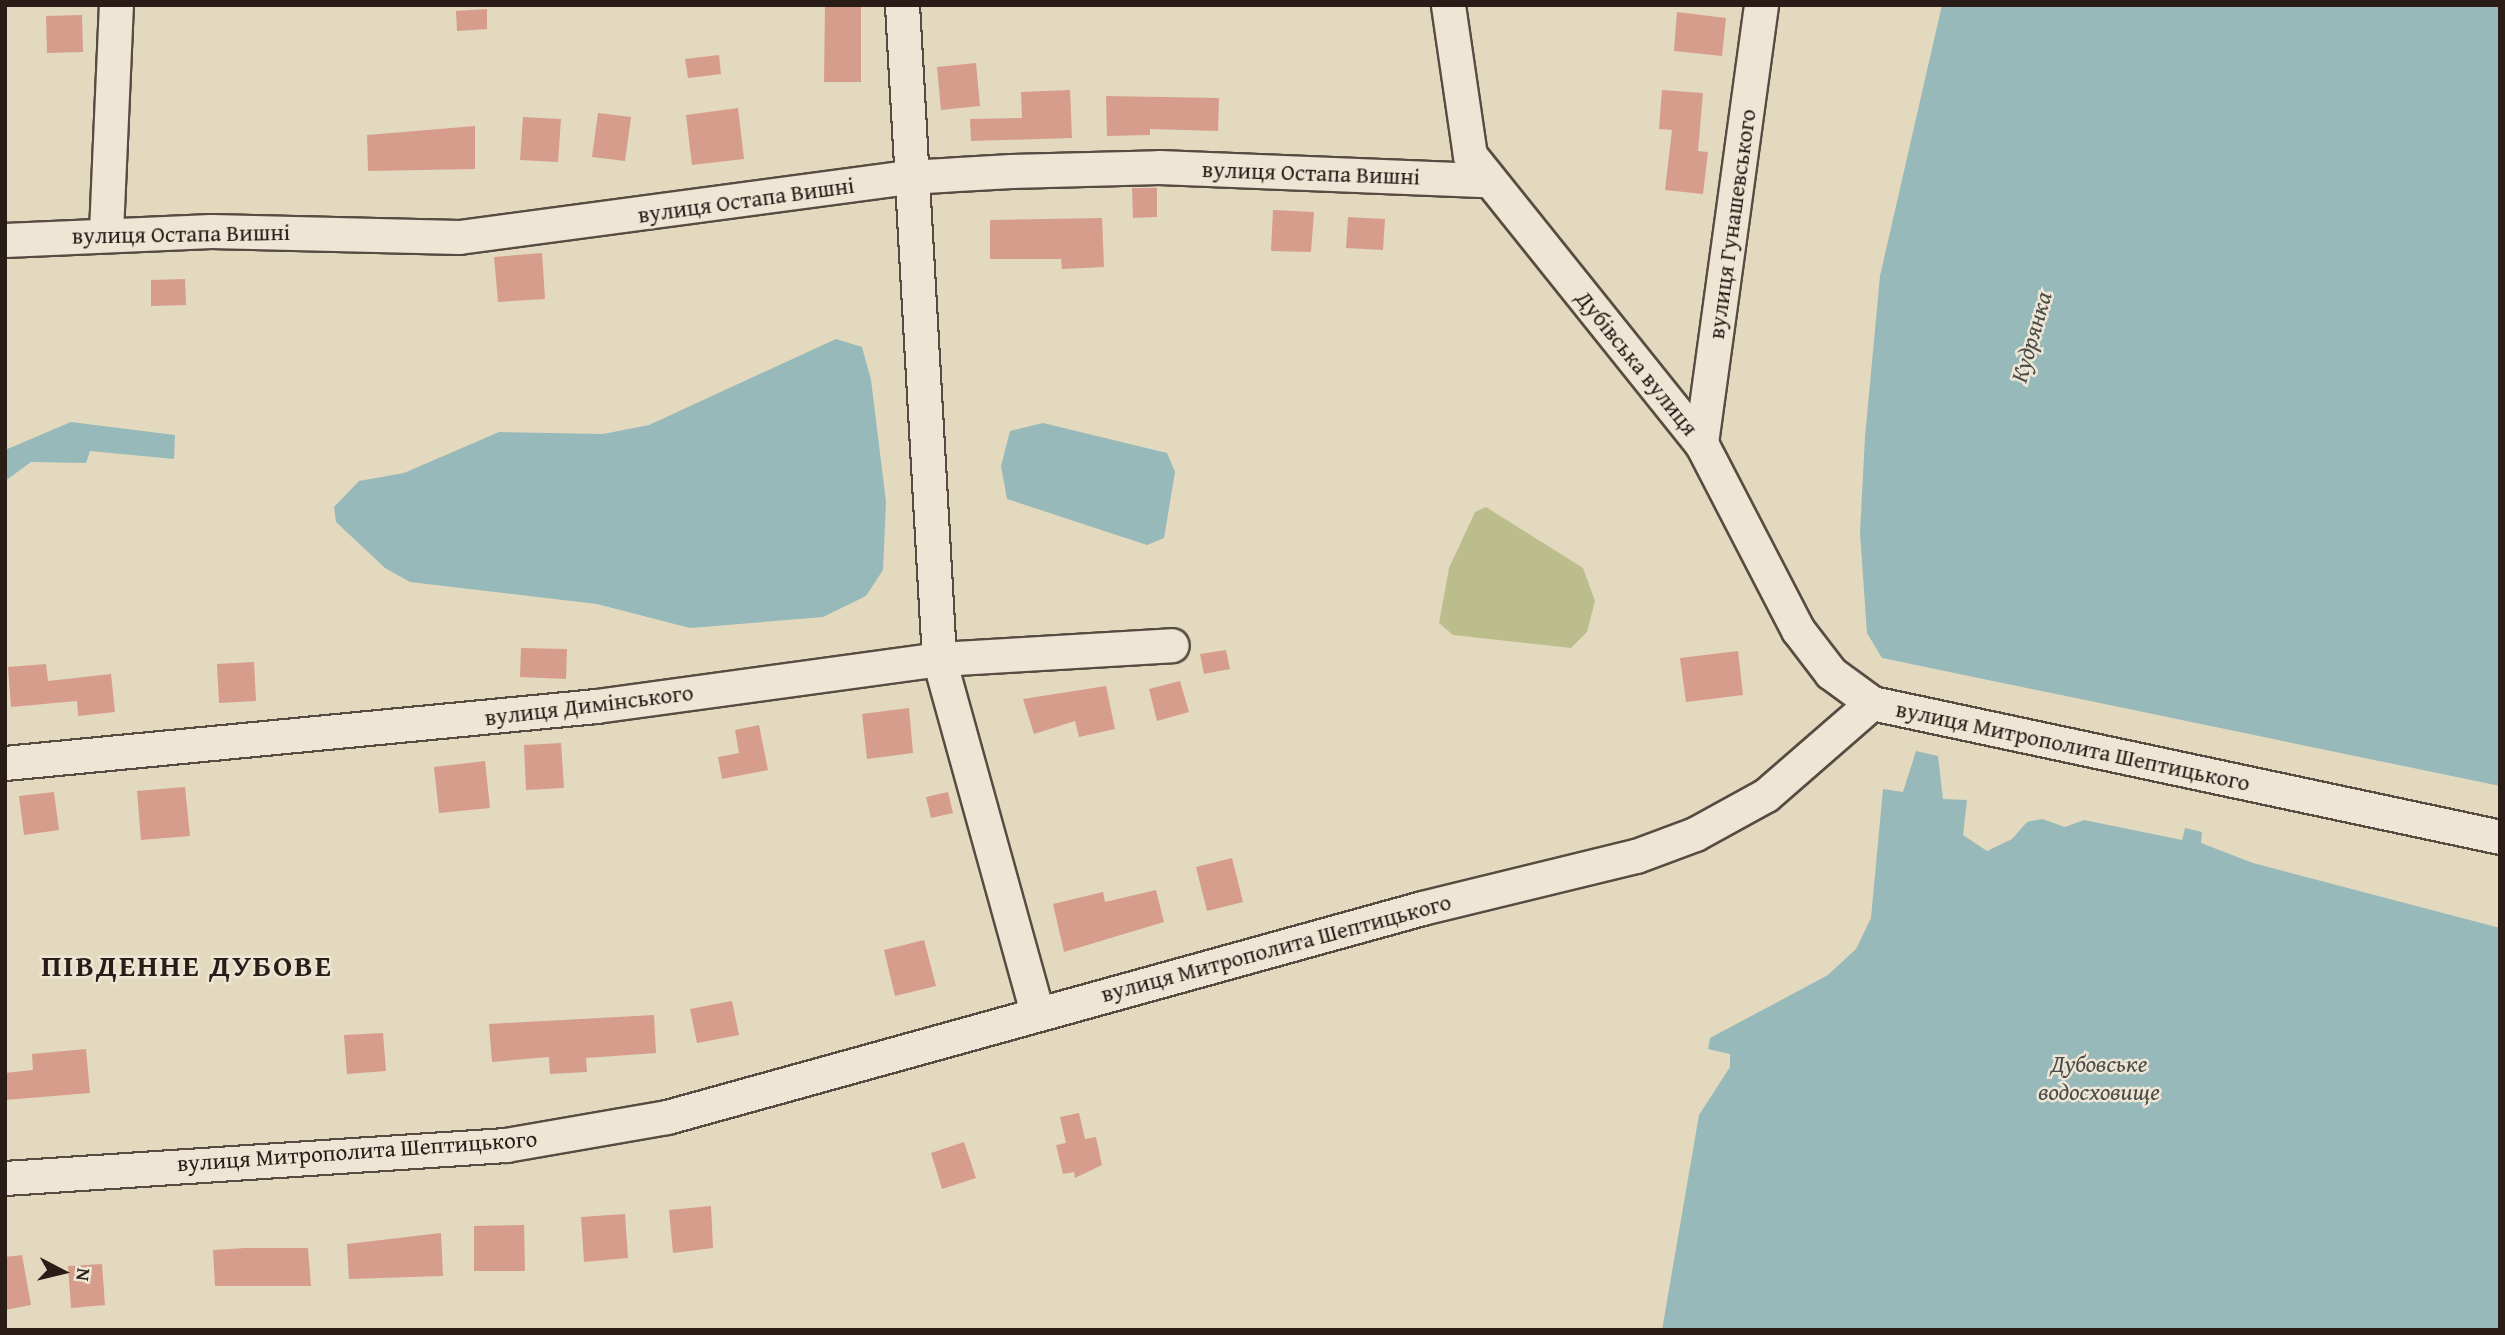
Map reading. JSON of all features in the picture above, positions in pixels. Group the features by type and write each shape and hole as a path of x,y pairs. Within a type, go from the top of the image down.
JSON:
{"street":[{"path":"106,232 116,5"},
{"path":"902,5 907,177 939,659 1037,1012"},
{"name":"Дубівська вулиця","path":"1448,5 1460,113 1471,155 1487,180 1701,443 1798,630 1831,673 1872,703"},
{"name":"вулиця Гунашевського","path":"1701,443 1761,5"},
{"name":"вулиця Остапа Вишні","path":"5,240 106,232 459,237 907,177 1159,167 1487,180"},
{"name":"вулиця Димінського","path":"5,763 596,706 939,659 1172,645"},
{"name":"вулиця Митрополита Шептицького","path":"5,1178 506,1144 667,1117 1037,1012 1636,856 1695,834 1766,795 1872,703 2500,837"}],"green space":[{"path":"1486,507 1583,568 1595,601 1587,632 1571,648 1453,635 1439,623 1449,568 1475,512"}],"water":[{"name":"Кудрянка","path":"1942,5 2500,5 2500,786 1882,658 1867,633 1860,533 1865,437 1880,276"},
{"path":"836,339 862,347 871,380 886,502 883,570 866,596 823,617 690,628 597,604 410,582 385,568 336,522 334,507 359,481 404,473 499,432 603,434 649,425"},
{"path":"71,422 175,435 174,459 90,451 86,463 31,462 5,481 5,450"},
{"path":"1043,423 1167,453 1175,472 1164,538 1147,545 1007,499 1001,466 1010,431"},
{"name":"Дубовське водосховище","path":"1916,751 1938,756 1943,799 1967,800 1963,835 1987,851 2012,839 2027,822 2042,819 2065,827 2084,820 2182,840 2185,828 2202,832 2201,843 2253,863 2500,928 2500,1330 1662,1330 1699,1115 1730,1067 1730,1054 1708,1049 1710,1038 1828,975 1856,949 1871,918 1883,789 1903,792"}],"building":[{"path":"825,5 861,5 861,82 824,82"},
{"path":"487,9 487,29 457,31 456,11"},
{"path":"1677,12 1726,18 1722,56 1674,51"},
{"path":"82,15 83,52 47,53 46,16"},
{"path":"719,55 721,74 688,78 685,59"},
{"path":"976,63 980,106 941,110 937,67"},
{"path":"1070,90 1072,138 971,141 970,119 1022,118 1021,92"},
{"path":"1662,90 1703,93 1698,151 1708,152 1703,194 1665,190 1672,130 1659,129"},
{"path":"1106,96 1219,98 1218,131 1150,129 1150,135 1107,136"},
{"path":"738,108 744,159 692,165 686,115"},
{"path":"598,113 631,117 625,161 592,157"},
{"path":"523,117 561,119 558,162 520,160"},
{"path":"475,126 475,169 368,171 367,135"},
{"path":"1132,188 1157,188 1157,217 1133,218"},
{"path":"1273,210 1314,212 1311,252 1271,251"},
{"path":"1348,217 1385,219 1383,250 1346,248"},
{"path":"1102,218 1104,267 1062,269 1061,259 990,259 990,220"},
{"path":"542,253 545,299 498,302 494,257"},
{"path":"185,279 186,305 151,306 151,280"},
{"path":"521,648 567,649 566,679 520,677"},
{"path":"1226,650 1230,669 1204,674 1200,654"},
{"path":"1738,651 1743,695 1686,702 1680,658"},
{"path":"254,662 256,701 219,703 217,664"},
{"path":"46,664 48,681 111,674 115,712 78,716 77,701 11,707 8,667"},
{"path":"1180,681 1189,712 1157,721 1149,689"},
{"path":"1106,686 1115,729 1079,737 1075,721 1034,734 1023,699"},
{"path":"909,708 913,753 867,759 862,714"},
{"path":"759,725 768,770 722,779 718,757 739,753 735,730"},
{"path":"561,743 564,788 526,790 524,745"},
{"path":"485,761 490,808 439,813 434,767"},
{"path":"185,787 190,836 141,840 137,791"},
{"path":"54,792 59,830 24,835 19,796"},
{"path":"948,792 953,813 931,818 926,797"},
{"path":"1232,858 1243,902 1207,911 1196,867"},
{"path":"1156,890 1164,922 1064,952 1053,904 1103,892 1105,902"},
{"path":"924,940 936,986 895,996 884,950"},
{"path":"732,1001 739,1035 697,1043 690,1009"},
{"path":"654,1015 656,1053 586,1058 587,1072 550,1074 549,1057 492,1062 489,1024"},
{"path":"383,1033 386,1071 347,1074 344,1035"},
{"path":"86,1049 90,1093 5,1100 5,1073 33,1070 32,1054"},
{"path":"1079,1113 1085,1139 1096,1137 1102,1165 1075,1178 1074,1172 1063,1174 1056,1145 1066,1143 1060,1117"},
{"path":"964,1142 976,1178 942,1189 931,1153"},
{"path":"711,1206 713,1248 673,1253 669,1210"},
{"path":"625,1214 628,1258 584,1262 581,1217"},
{"path":"524,1225 525,1271 474,1271 474,1226"},
{"path":"441,1233 443,1276 349,1279 347,1244"},
{"path":"308,1248 311,1286 215,1286 213,1250"},
{"path":"22,1255 31,1305 5,1310 5,1257"},
{"path":"102,1264 105,1305 71,1308 68,1266"}],"district":[{"name":"ПІВДЕННЕ ДУБОВЕ","path":"187,965"}]}
